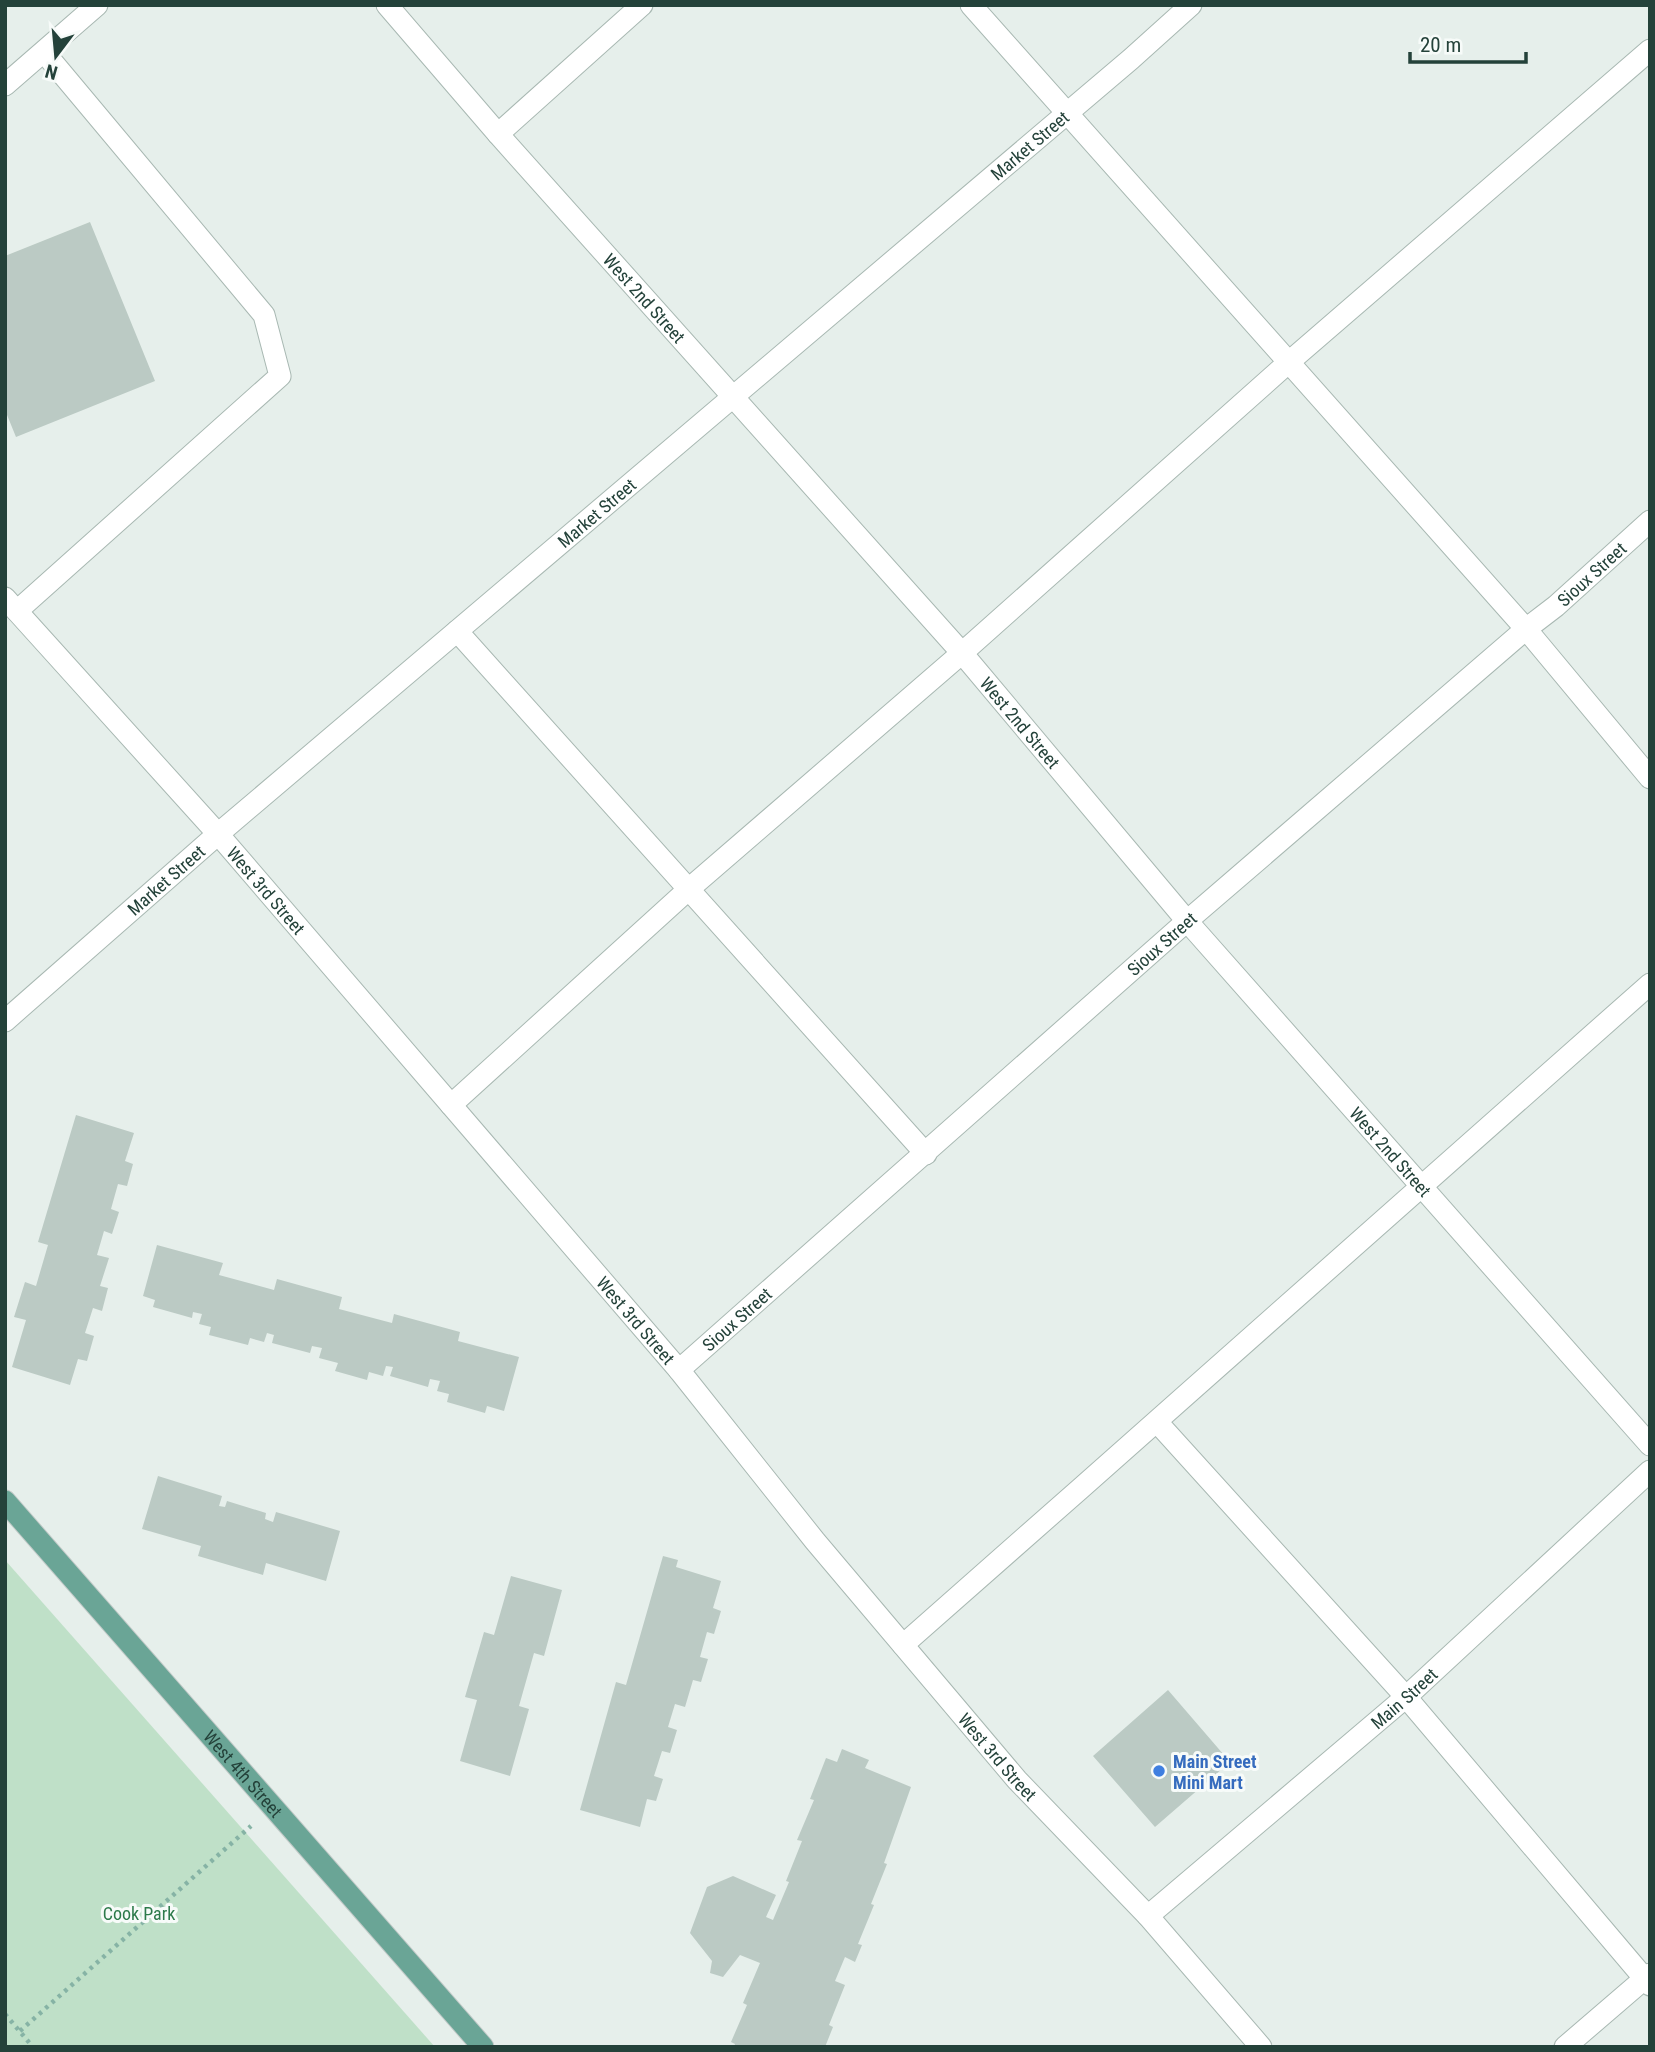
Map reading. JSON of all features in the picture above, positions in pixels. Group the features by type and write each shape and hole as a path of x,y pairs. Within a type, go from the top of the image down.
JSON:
{"main road":[{"name":"West 4th Street","path":"5,1501 483,2047"}],"street":[{"path":"5,85 97,5"},
{"name":"West 2nd Street","path":"387,5 498,134 962,653 1187,921 1650,1445"},
{"path":"498,134 642,5"},
{"path":"971,5 1526,629 1650,778"},
{"name":"Market Street","path":"5,1021 218,834 734,398 1191,5"},
{"path":"451,1105 690,888 962,653 1289,362 1650,50"},
{"path":"11,604 280,376 264,315 44,52"},
{"name":"Sioux Street","path":"679,1370 1187,921 1556,606 1650,521"},
{"name":"West 3rd Street","path":"11,604 218,834 679,1370 815,1541 1017,1780 1147,1916 1261,2047"},
{"path":"457,631 926,1154"},
{"path":"903,1646 1650,984"},
{"path":"1157,1423 1406,1697 1648,1980 1565,2047"},
{"name":"Main Street","path":"1147,1916 1406,1697 1650,1471"}],"path":[{"path":"20,2031 273,1807"},
{"path":"5,2014 33,2047"}],"green space":[{"name":"Cook Park","path":"5,1560 435,2047 5,2047"}],"building":[{"path":"90,222 155,381 16,437 5,410 5,256"},
{"path":"76,1115 134,1133 125,1161 133,1164 127,1186 118,1184 111,1209 119,1212 112,1234 104,1231 97,1255 109,1258 100,1286 108,1288 102,1311 93,1308 85,1333 94,1336 87,1361 78,1359 70,1385 12,1367 26,1320 14,1317 25,1282 36,1286 48,1245 38,1242"},
{"path":"157,1245 223,1263 219,1275 274,1290 277,1279 342,1297 339,1309 392,1323 394,1314 460,1332 458,1341 519,1357 504,1411 487,1406 485,1413 447,1402 449,1394 437,1391 440,1381 430,1379 428,1387 390,1376 393,1367 386,1366 383,1376 369,1372 367,1380 335,1371 338,1363 319,1358 322,1348 312,1346 310,1353 272,1343 274,1335 267,1333 264,1342 250,1338 248,1345 209,1335 211,1327 199,1324 202,1314 193,1312 192,1318 153,1307 155,1300 143,1296"},
{"path":"158,1476 222,1496 219,1506 225,1507 227,1501 266,1513 265,1519 273,1522 276,1512 340,1531 326,1581 266,1563 263,1575 198,1556 201,1546 142,1529"},
{"path":"663,1556 678,1560 676,1567 721,1581 713,1608 721,1611 714,1634 707,1632 700,1657 708,1659 701,1682 693,1680 685,1707 675,1704 668,1727 677,1730 670,1753 662,1751 654,1776 663,1779 656,1801 647,1799 640,1827 580,1810 616,1682 626,1685"},
{"path":"511,1576 562,1590 544,1656 534,1653 519,1706 529,1709 510,1776 460,1761 477,1700 465,1697 484,1632 494,1635"},
{"path":"1168,1690 1230,1762 1155,1827 1093,1756"},
{"path":"842,1749 869,1760 865,1768 911,1787 884,1863 887,1864 871,1904 874,1905 858,1944 862,1945 855,1962 845,1957 835,1981 845,1985 829,2025 833,2027 825,2047 734,2047 735,2044 731,2042 747,2005 743,2003 760,1963 740,1955 723,1977 710,1973 712,1961 690,1933 707,1887 733,1876 776,1895 766,1917 773,1920 789,1882 786,1881 802,1841 797,1840 814,1800 810,1799 826,1758 837,1762"}],"place":[{"name":"Main Street Mini Mart","path":"1159,1771"}]}
